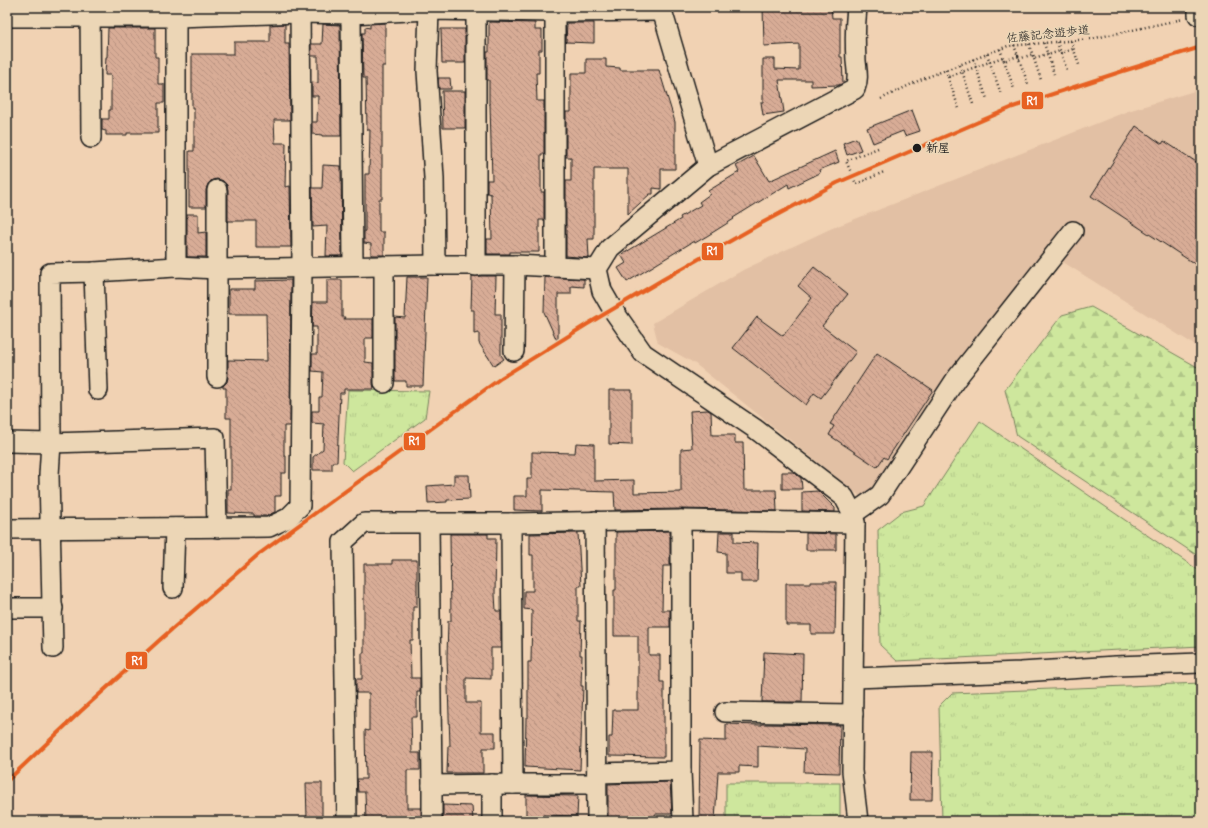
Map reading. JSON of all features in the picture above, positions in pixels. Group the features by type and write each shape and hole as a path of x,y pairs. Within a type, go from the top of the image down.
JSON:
{"street":[{"path":"857,7 855,26 858,80 856,88 708,166 610,248 597,269 602,291 613,310 643,353 754,428 844,497 854,518 854,678 852,771 858,821"},
{"path":"7,17 90,12 176,17 300,10 351,14 429,10 554,12 662,9 708,166"},
{"path":"7,528 269,527 288,518 300,506 302,266 300,10"},
{"path":"429,10 427,72 434,178 435,265"},
{"path":"476,11 476,266"},
{"path":"90,12 91,138"},
{"path":"554,12 555,267"},
{"path":"351,14 353,266"},
{"path":"176,17 176,267"},
{"path":"216,190 217,377"},
{"path":"347,821 343,542 364,523 429,524 854,518 880,495 956,379 1073,232"},
{"path":"53,648 49,475 51,443 50,273 176,267 217,269 302,266 435,265 515,265 597,269"},
{"path":"514,351 515,265"},
{"path":"384,266 384,383"},
{"path":"94,272 98,390"},
{"path":"7,442 51,443 215,438 217,528"},
{"path":"681,520 681,771 683,821"},
{"path":"595,521 597,821"},
{"path":"511,523 513,784"},
{"path":"429,524 432,821"},
{"path":"173,588 175,528"},
{"path":"7,608 53,608"},
{"path":"854,678 1021,672 1116,666 1201,663"},
{"path":"725,712 853,714"},
{"path":"432,785 513,784 597,779 681,771"},
{"path":"492,784 492,821"}],"path":[{"name":"佐藤記念遊歩道","path":"881,99 960,64 1008,46 1091,39 1198,11"},
{"path":"1071,41 1079,65"},
{"path":"1057,42 1067,70"},
{"path":"1044,43 1054,74"},
{"path":"1029,44 1041,80"},
{"path":"1014,45 1028,84"},
{"path":"1000,49 1014,89"},
{"path":"1034,58 1073,49"},
{"path":"987,54 1001,94"},
{"path":"1004,61 1033,54"},
{"path":"948,77 1003,57"},
{"path":"973,60 987,98"},
{"path":"960,64 973,104"},
{"path":"946,70 959,109"},
{"path":"878,148 846,161 856,184 884,172"}],"shaded area":[{"path":"1201,89 1201,349 1063,262 1046,249 946,383 881,489 861,497 694,363 658,343 653,323 743,270 830,229 1128,111"}],"green space":[{"path":"1091,307 1201,369 1201,558 1017,436 1005,390 1062,315"},
{"path":"348,390 429,391 425,418 352,471 343,462"},
{"path":"980,421 1201,572 1201,646 897,661 880,645 878,530 901,512 924,506"},
{"path":"1201,683 1201,821 942,821 939,706 952,693"},
{"path":"726,783 840,783 840,821 726,821"}],"building":[{"path":"763,7 831,7 832,18 840,18 840,57 842,57 843,83 839,85 811,86 811,80 779,80 784,112 763,115 761,102 763,102 763,59 775,59 775,69 799,70 799,44 764,46"},
{"path":"489,22 535,23 535,30 542,30 542,50 539,50 539,73 536,73 537,101 544,101 544,154 541,154 541,192 544,192 544,220 539,220 539,252 487,254 487,239 492,239 491,194 487,193 487,180 492,180 489,80 487,80"},
{"path":"385,23 385,66 382,66 382,199 379,199 379,232 384,232 384,255 371,255 371,244 364,243 365,174 369,174 370,130 367,130 366,78 363,78 362,33 365,33 365,27 370,28 370,24"},
{"path":"567,23 594,23 594,43 566,42"},
{"path":"285,24 285,44 289,44 290,120 274,120 275,143 286,143 285,187 290,186 291,247 256,247 256,221 228,221 228,190 227,185 223,181 217,179 212,180 208,184 206,190 206,207 189,207 189,151 194,151 192,54 234,54 234,42 270,42 270,25"},
{"path":"323,24 340,25 341,136 322,136 312,134 312,122 317,122 318,96 312,96 312,82 318,83 318,56 311,56 311,44 322,44"},
{"path":"108,28 155,28 155,57 158,57 158,84 164,84 164,103 158,103 158,133 106,135 106,131 102,130 102,119 109,119 109,110 111,110 111,75 105,75"},
{"path":"441,29 465,29 465,63 442,63"},
{"path":"586,59 606,59 606,67 620,68 620,70 659,70 675,122 675,169 661,169 661,189 653,188 653,194 650,194 628,214 628,169 594,169 594,239 588,239 589,258 566,256 566,181 571,181 571,157 566,157 566,112 571,112 571,73 586,73"},
{"path":"438,78 450,78 451,89 439,89"},
{"path":"442,91 465,91 465,128 443,128"},
{"path":"912,110 920,131 905,136 903,131 873,143 867,128"},
{"path":"1136,126 1162,144 1164,141 1201,165 1201,268 1091,196"},
{"path":"856,138 861,150 847,155 843,143"},
{"path":"835,151 839,162 819,170 820,173 789,188 788,184 707,236 695,243 694,241 627,282 618,268 626,263 621,255 681,219 680,217 701,205 699,202 710,194 708,191 739,172 736,166 754,156 769,181"},
{"path":"323,165 341,166 342,256 326,256 327,226 313,227 312,188 322,188"},
{"path":"187,214 198,214 198,233 206,232 206,257 187,257"},
{"path":"814,267 848,294 822,326 856,352 821,398 814,393 806,405 733,348 757,317 783,336 812,298 798,286"},
{"path":"472,276 496,276 495,314 501,314 501,355 504,359 494,366 479,343 479,333 474,334 474,310 471,310"},
{"path":"407,277 427,277 423,386 406,386 406,381 395,381 395,317 405,318"},
{"path":"545,277 584,279 584,287 571,286 571,294 558,294 558,343 544,312"},
{"path":"291,280 290,426 284,426 284,456 286,456 286,473 281,473 281,496 275,496 275,512 266,516 228,513 228,489 231,489 231,418 226,418 226,388 223,388 223,386 227,382 228,377 228,360 267,361 266,314 229,314 229,289 255,289 255,281"},
{"path":"327,280 342,280 342,317 345,317 344,319 373,319 373,338 365,338 365,362 373,363 374,389 344,389 344,393 340,393 337,462 332,462 332,470 313,470 313,457 323,449 324,424 312,423 312,411 319,411 319,397 322,397 323,372 312,371 312,354 317,354 317,327 312,327 313,302 327,302"},
{"path":"877,353 933,390 887,459 884,457 877,467 829,435 834,426 830,424"},
{"path":"609,390 632,390 632,445 609,444"},
{"path":"708,410 711,412 712,435 735,435 735,443 743,443 744,490 776,490 777,511 681,509 615,510 614,492 542,490 542,511 514,510 514,496 527,496 527,479 532,479 532,452 575,453 576,443 594,444 594,481 634,480 634,493 681,492 681,449 692,448 690,411"},
{"path":"782,472 793,472 801,478 802,489 782,489"},
{"path":"454,475 469,475 470,499 428,503 427,486 454,484"},
{"path":"818,491 835,508 835,512 802,511 802,492"},
{"path":"670,531 670,566 663,566 662,610 670,610 670,627 649,627 649,655 660,655 660,682 664,682 664,757 609,756 609,737 612,737 613,710 638,710 638,636 614,636 616,532"},
{"path":"719,532 734,532 734,542 758,543 757,582 741,582 741,573 726,573 726,553 718,552"},
{"path":"578,533 581,586 578,586 578,621 581,621 580,655 582,655 581,686 583,686 580,770 525,767 526,718 528,718 528,662 531,662 532,610 524,609 524,591 533,591 533,555 530,555 530,534"},
{"path":"806,533 836,534 836,550 806,550"},
{"path":"450,534 488,534 488,538 496,538 495,594 496,611 501,611 501,648 491,648 491,679 466,678 466,703 481,703 481,732 495,732 495,748 483,748 483,773 447,773 448,746 450,746 447,657 448,621 451,621"},
{"path":"392,560 417,560 417,607 413,607 413,640 410,640 411,678 420,678 420,692 417,692 417,717 411,717 412,753 420,753 420,770 407,770 407,808 421,808 421,821 366,821 365,792 358,792 357,779 366,779 365,730 369,731 369,693 356,693 356,679 362,679 362,653 364,653 364,564 392,564"},
{"path":"836,582 835,634 811,634 811,625 786,625 786,583"},
{"path":"764,652 803,654 802,702 762,702"},
{"path":"726,724 840,725 839,773 804,772 805,749 758,746 758,767 739,766 739,772 718,772 715,821 699,821 700,740 726,741"},
{"path":"911,752 933,752 932,800 910,800"},
{"path":"670,782 672,814 655,814 656,821 608,821 608,784"},
{"path":"306,783 322,783 322,818 307,818"},
{"path":"526,795 578,796 577,816 543,815 543,821 526,821"},
{"path":"443,805 472,806 473,821 443,821"}],"transit line":[{"name":"R1","path":"7,781 81,711 163,637 259,554 501,378 586,325 760,224 837,183 1013,107 1201,47"}],"place":[{"name":"新屋","path":"917,148"}]}
